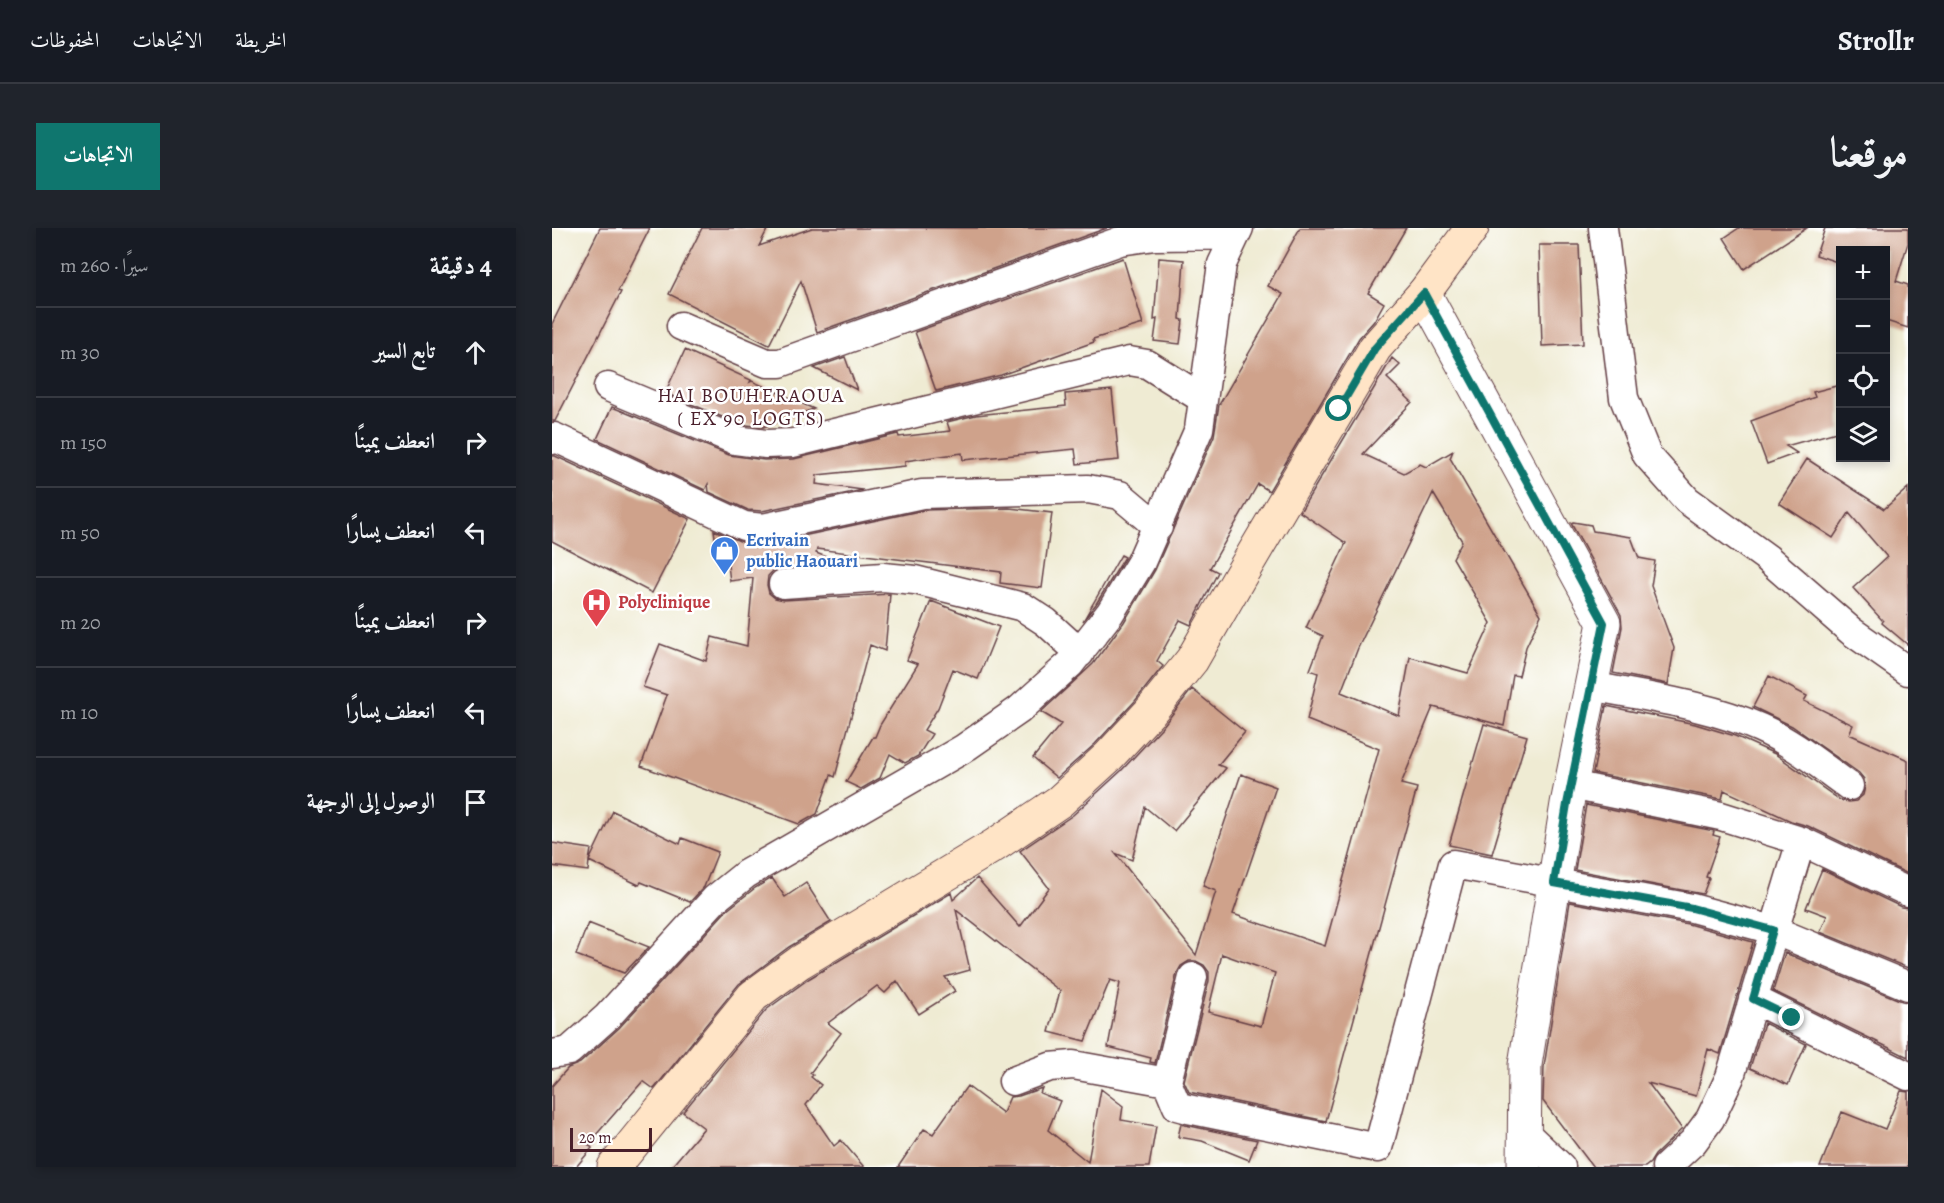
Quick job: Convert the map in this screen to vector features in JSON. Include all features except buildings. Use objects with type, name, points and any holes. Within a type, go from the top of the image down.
[{"type":"main road","points":[[614,1167],[753,996],[800,962],[995,845],[1060,801],[1108,757],[1149,713],[1192,660],[1375,348],[1424,293],[1472,228]]},
{"type":"street","points":[[1603,228],[1624,399],[1647,455],[1687,500],[1767,558],[1851,631],[1908,671]]},
{"type":"street","points":[[552,1054],[569,1051],[607,1017],[715,899],[746,873],[963,749],[1018,710],[1080,653],[1110,613],[1141,562],[1199,429],[1222,264],[1237,232],[1155,236],[1120,241],[780,363],[767,363],[681,326]]},
{"type":"street","points":[[1424,293],[1604,623],[1571,784],[1525,1065],[1524,1167]]},
{"type":"street","points":[[608,387],[735,440],[766,444],[794,443],[1129,362],[1147,364],[1203,399]]},
{"type":"street","points":[[552,440],[554,437],[744,526],[763,528],[922,494],[1088,489],[1120,495],[1158,527]]},
{"type":"street","points":[[783,584],[883,577],[915,580],[1023,607],[1046,622],[1080,653]]},
{"type":"street","points":[[1591,686],[1737,718],[1762,728],[1849,786]]},
{"type":"street","points":[[1571,784],[1721,816],[1801,842],[1908,892]]},
{"type":"street","points":[[1666,1167],[1693,1142],[1710,1119],[1730,1077],[1801,842]]},
{"type":"street","points":[[1193,977],[1167,1082],[1177,1106],[1378,1148],[1452,864],[1692,908],[1773,930],[1908,987]]},
{"type":"street","points":[[1753,999],[1908,1076]]},
{"type":"street","points":[[1013,1081],[1050,1067],[1073,1065],[1167,1082]]},
{"type":"street","points":[[1525,1133],[1561,1167]]},
{"type":"place","name":"Ecrivain public Haouari","points":[[725,576]]},
{"type":"place","name":"Polyclinique","points":[[597,628]]},
{"type":"district","name":"HAI BOUHERAOUA ( EX 90 LOGTS)","points":[[751,406]]},
{"type":"route","points":[[1339,409],[1375,348],[1424,293],[1604,623],[1567,804],[1554,883],[1692,908],[1773,930],[1753,999],[1792,1018]]}]
